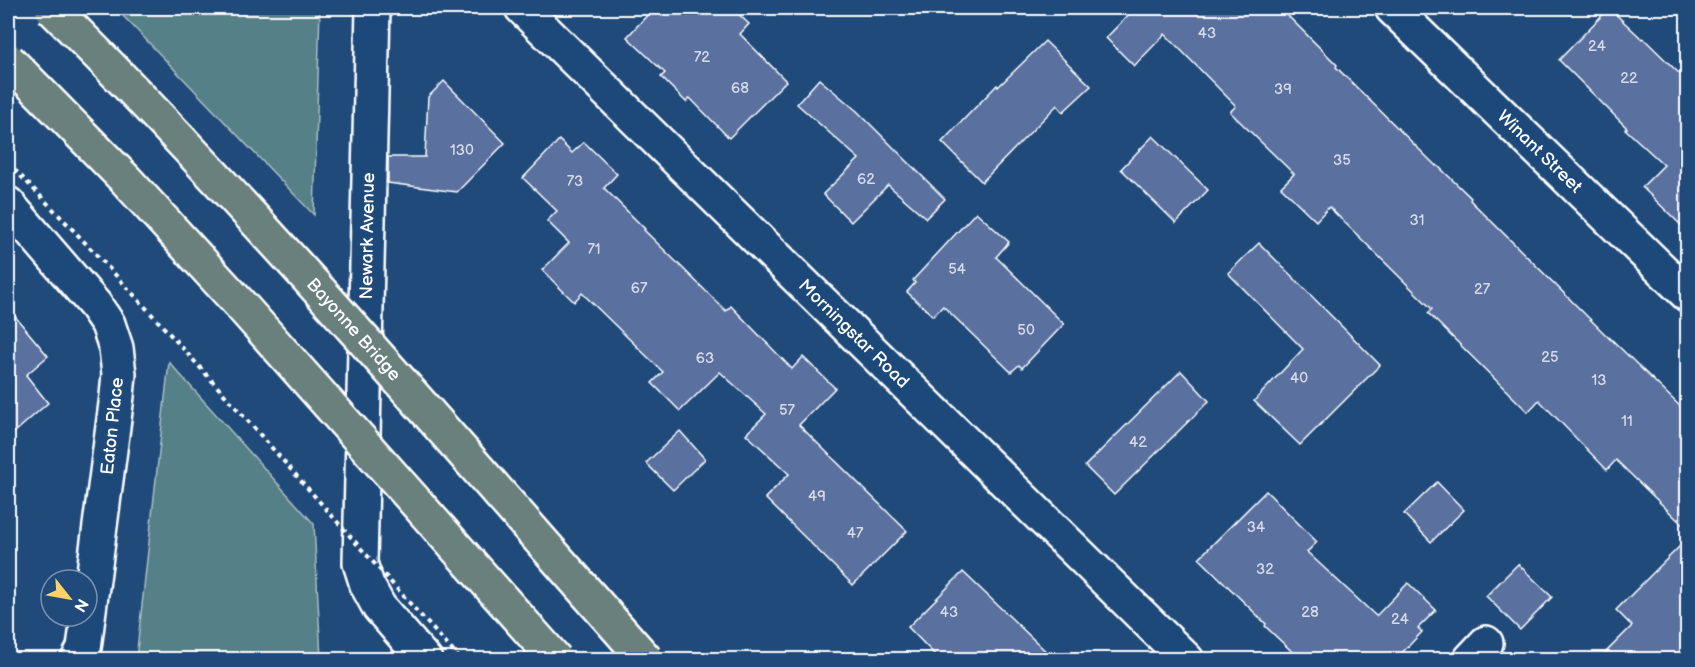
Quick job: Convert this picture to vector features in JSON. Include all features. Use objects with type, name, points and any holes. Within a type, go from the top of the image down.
[{"type":"highway","name":"Bayonne Bridge","points":[[52,8],[204,165],[301,270],[646,660]]},
{"type":"highway","points":[[8,60],[126,180],[556,660]]},
{"type":"street","name":"Newark Avenue","points":[[373,8],[360,563],[367,585],[379,607],[425,660]]},
{"type":"street","name":"Morningstar Road","points":[[522,8],[1187,660]]},
{"type":"street","name":"Winant Street","points":[[1392,8],[1688,295]]},
{"type":"street","name":"Eaton Place","points":[[8,204],[95,305],[108,324],[116,348],[117,396],[81,654]]},
{"type":"path","points":[[8,163],[176,340],[461,660]]},
{"type":"green space","points":[[115,8],[320,8],[314,215],[129,22]]},
{"type":"green space","points":[[169,362],[314,524],[321,659],[136,659]]},
{"type":"building","points":[[654,8],[732,8],[749,24],[740,34],[786,81],[729,138],[690,98],[686,102],[661,77],[665,73],[627,37]]},
{"type":"building","points":[[1135,8],[1280,8],[1337,65],[1336,67],[1688,414],[1688,530],[1616,460],[1607,470],[1539,400],[1528,412],[1428,313],[1432,309],[1329,207],[1316,221],[1281,187],[1294,174],[1230,112],[1236,106],[1165,34],[1134,66],[1106,38]]},
{"type":"building","points":[[1609,8],[1688,82],[1688,232],[1642,187],[1664,165],[1625,129],[1627,128],[1559,60]]},
{"type":"building","points":[[1045,41],[1091,86],[1063,112],[1057,105],[982,182],[942,142],[997,85],[998,87]]},
{"type":"building","points":[[819,79],[857,111],[945,199],[926,218],[888,185],[851,222],[823,194],[859,159],[797,104]]},
{"type":"building","points":[[444,81],[505,143],[457,192],[388,183],[388,157],[425,157],[428,97]]},
{"type":"building","points":[[1153,136],[1208,190],[1176,223],[1121,169]]},
{"type":"building","points":[[559,140],[572,153],[584,142],[617,174],[604,188],[726,311],[731,306],[792,369],[803,357],[835,388],[799,425],[907,531],[853,585],[765,498],[789,474],[746,434],[766,414],[720,372],[680,411],[652,383],[663,372],[582,293],[574,302],[542,270],[569,243],[547,221],[557,211],[523,178]]},
{"type":"building","points":[[976,212],[1009,242],[996,257],[1064,324],[1022,368],[1019,365],[1011,372],[943,306],[933,316],[907,292],[915,283],[913,280]]},
{"type":"building","points":[[1259,243],[1380,365],[1300,445],[1254,401],[1303,349],[1228,273]]},
{"type":"building","points":[[8,308],[48,356],[26,375],[48,403],[8,438]]},
{"type":"building","points":[[1181,371],[1209,401],[1114,495],[1085,466]]},
{"type":"building","points":[[680,431],[705,459],[673,490],[646,463]]},
{"type":"building","points":[[1437,482],[1464,510],[1431,542],[1404,514]]},
{"type":"building","points":[[1266,491],[1317,542],[1307,552],[1376,616],[1408,583],[1436,610],[1418,628],[1422,632],[1395,660],[1301,660],[1199,558]]},
{"type":"building","points":[[1688,538],[1688,660],[1598,660],[1632,626],[1616,610]]},
{"type":"building","points":[[1518,564],[1552,597],[1520,630],[1486,596]]},
{"type":"building","points":[[963,572],[1055,660],[940,660],[908,627]]}]
